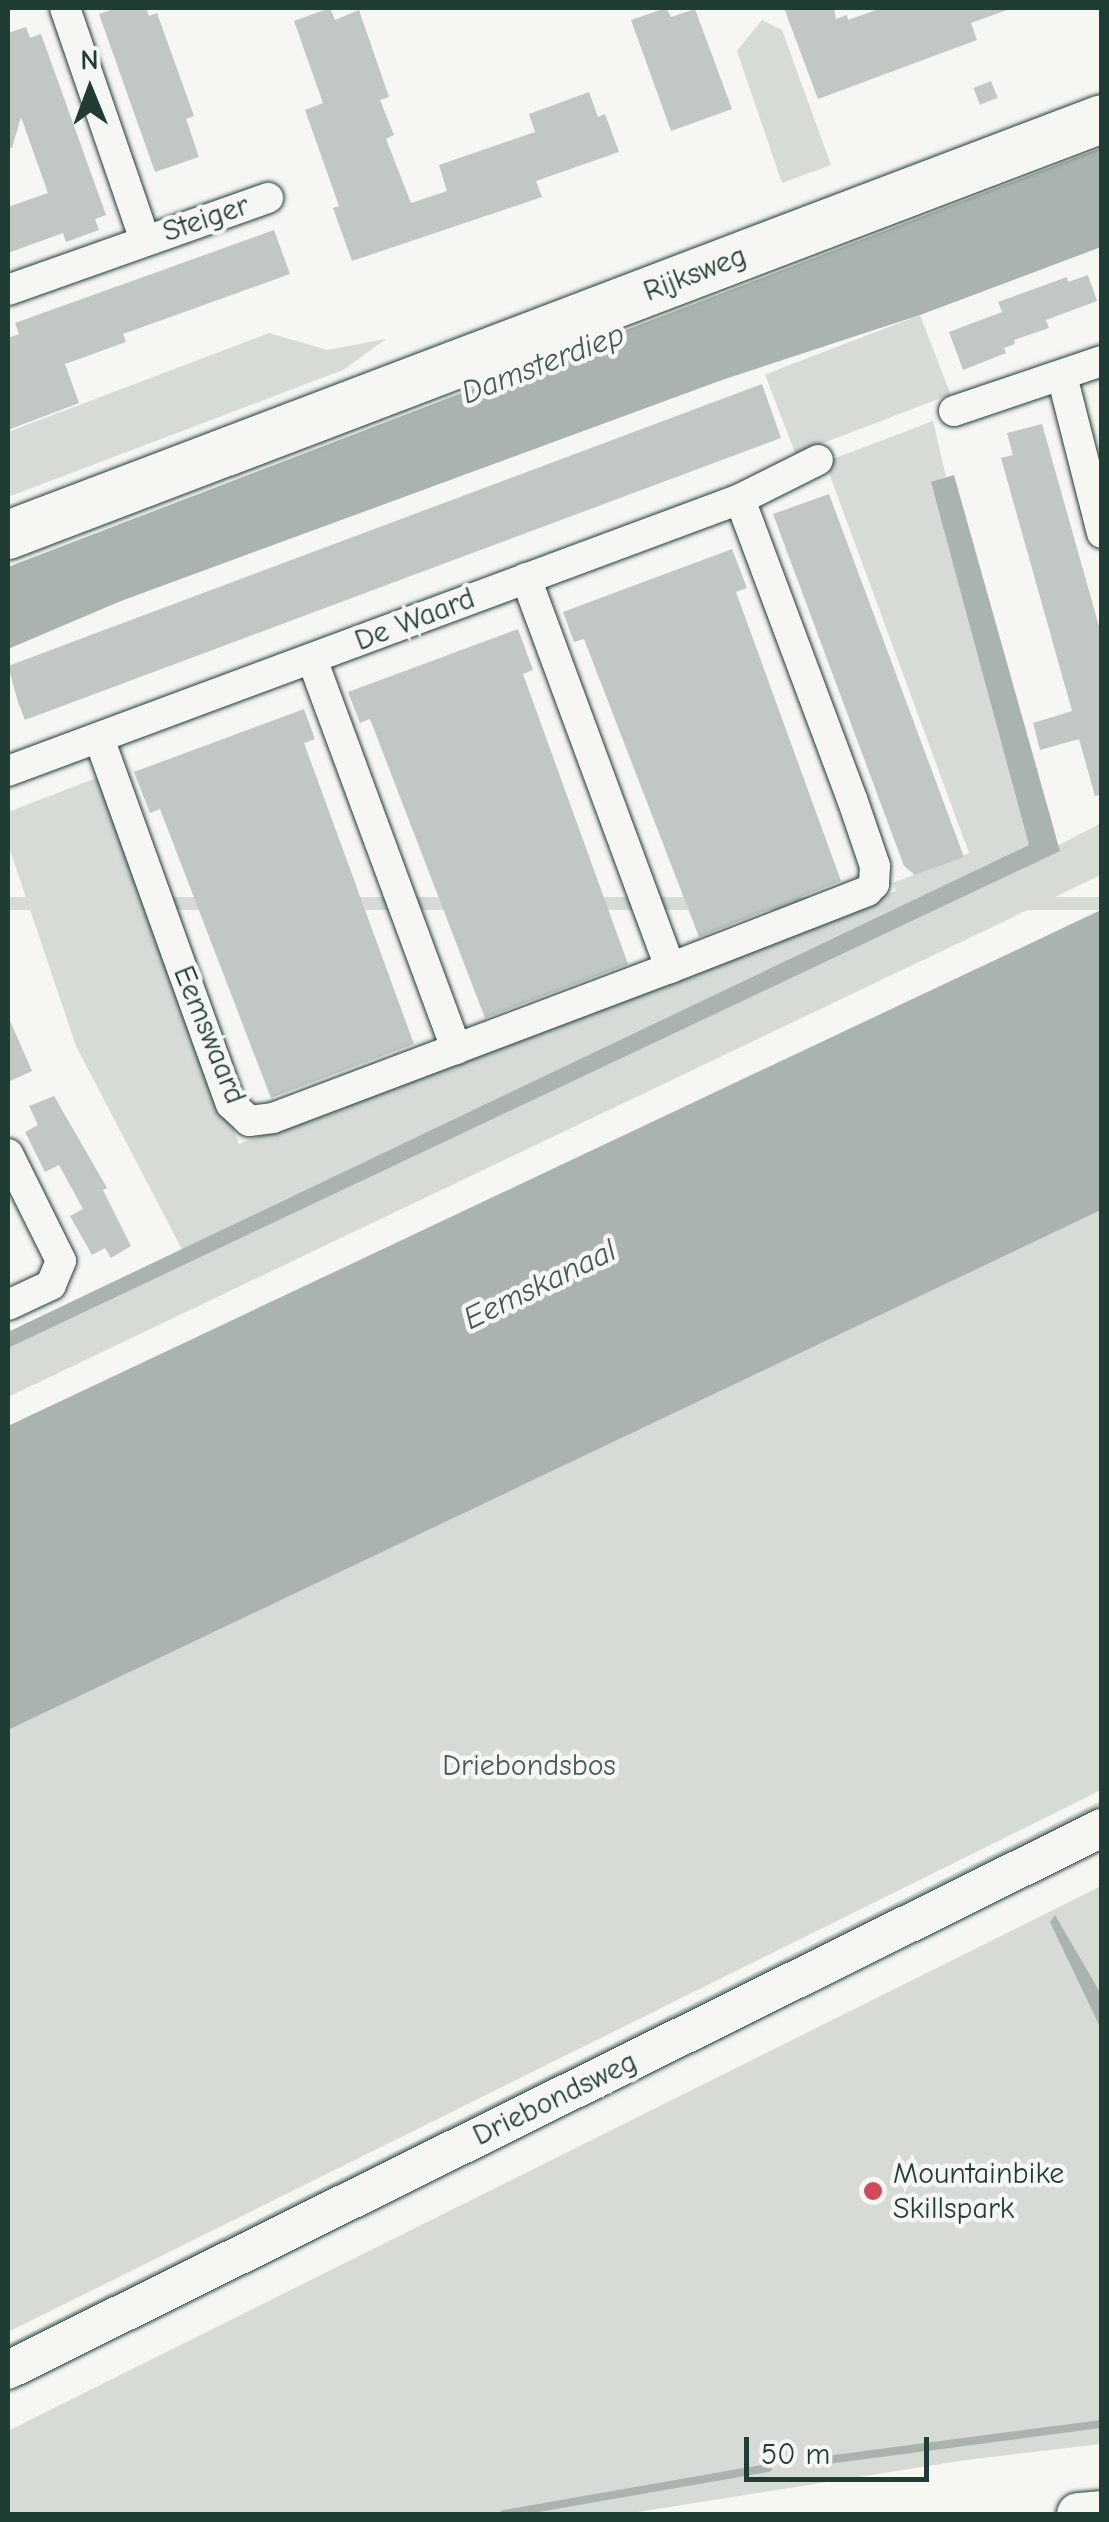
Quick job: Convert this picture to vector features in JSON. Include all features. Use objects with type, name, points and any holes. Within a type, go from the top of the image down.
[{"type":"main road","name":"Rijksweg","points":[[8,535],[1102,119]]},
{"type":"main road","points":[[1078,2514],[1102,2512]]},
{"type":"street","name":"Steiger","points":[[65,8],[144,240]]},
{"type":"street","name":"Steiger","points":[[8,290],[268,198]]},
{"type":"street","points":[[954,411],[1102,361]]},
{"type":"street","points":[[1062,376],[1102,534]]},
{"type":"street","name":"De Waard","points":[[8,772],[740,499],[818,460]]},
{"type":"street","name":"Eemswaard","points":[[99,738],[231,1104],[248,1121],[273,1118],[867,891],[876,875],[852,798],[740,499]]},
{"type":"street","points":[[526,578],[670,968]]},
{"type":"street","points":[[312,658],[456,1049]]},
{"type":"street","points":[[8,1154],[61,1260],[51,1286],[8,1306]]},
{"type":"street","name":"Driebondsweg","points":[[8,2370],[1102,1828]]},
{"type":"green space","points":[[762,20],[782,30],[831,165],[782,183],[737,51]]},
{"type":"green space","points":[[920,315],[950,394],[795,454],[765,374]]},
{"type":"green space","points":[[269,333],[327,350],[386,339],[343,370],[8,497],[8,432]]},
{"type":"green space","points":[[933,421],[946,477],[932,483],[1048,851],[1101,823],[1101,875],[8,1397],[8,1345],[188,1261],[76,1046],[8,844],[8,812],[99,777],[239,1144],[896,891],[893,883],[969,853],[825,462]]},
{"type":"green space","points":[[8,897],[1101,897],[1101,910],[8,910]]},
{"type":"green space","name":"Driebondsbos","points":[[1101,1210],[1101,1790],[8,2332],[8,1730]]},
{"type":"green space","points":[[1101,1801],[1101,1812],[8,2358],[8,2344]]},
{"type":"green space","name":"Mountainbike Skillspark","points":[[1101,1886],[1101,2444],[966,2460],[625,2514],[8,2514],[8,2431]]},
{"type":"water","name":"Damsterdiep","points":[[1101,148],[1101,247],[920,315],[722,380],[121,601],[8,649],[8,567]]},
{"type":"water","points":[[954,475],[1060,851],[8,1348],[8,1332],[1029,845],[931,482]]},
{"type":"water","name":"Eemskanaal","points":[[1101,910],[1101,1210],[8,1730],[8,1426]]},
{"type":"water","points":[[1055,1915],[1101,1994],[1101,2029],[1050,1922]]},
{"type":"building","points":[[117,8],[146,8],[149,16],[157,13],[194,116],[186,119],[199,157],[155,172],[99,14]]},
{"type":"building","points":[[330,8],[335,20],[359,10],[389,97],[380,100],[394,135],[386,139],[411,203],[447,191],[439,165],[535,132],[529,114],[589,92],[598,117],[605,114],[619,152],[536,181],[542,197],[352,261],[333,208],[339,206],[305,110],[323,103],[294,21]]},
{"type":"building","points":[[666,8],[671,17],[695,9],[732,109],[671,131],[631,20]]},
{"type":"building","points":[[784,8],[834,8],[836,19],[847,15],[848,20],[882,8],[1007,10],[971,23],[977,40],[818,99]]},
{"type":"building","points":[[26,27],[30,38],[41,34],[106,215],[95,219],[99,230],[66,242],[63,233],[8,253],[8,207],[48,193],[21,117],[12,148],[8,147],[8,33]]},
{"type":"building","points":[[991,81],[998,98],[980,105],[973,88]]},
{"type":"building","points":[[274,230],[290,274],[123,334],[126,342],[65,364],[79,403],[8,430],[8,338],[19,334],[15,323]]},
{"type":"building","points":[[1088,275],[1097,301],[1046,320],[1049,328],[1014,340],[1015,344],[1004,348],[1006,353],[963,370],[949,332],[1002,312],[998,302],[1067,277],[1068,282]]},
{"type":"building","points":[[762,384],[781,438],[25,720],[8,666]]},
{"type":"building","points":[[1042,424],[1102,637],[1102,795],[1095,796],[1079,739],[1040,750],[1033,723],[1072,711],[1001,458],[1013,455],[1007,433]]},
{"type":"building","points":[[829,494],[964,857],[915,875],[904,866],[773,514]]},
{"type":"building","points":[[732,549],[747,588],[736,592],[841,881],[699,937],[584,639],[574,642],[563,612]]},
{"type":"building","points":[[518,629],[533,670],[523,674],[628,964],[485,1018],[370,719],[360,723],[348,692]]},
{"type":"building","points":[[304,709],[315,739],[304,743],[414,1044],[271,1098],[160,809],[150,813],[134,772]]},
{"type":"building","points":[[8,1016],[32,1071],[8,1082]]},
{"type":"building","points":[[54,1096],[107,1188],[103,1190],[131,1246],[111,1258],[105,1248],[92,1255],[70,1216],[83,1209],[59,1165],[45,1172],[25,1132],[38,1125],[29,1106]]},
{"type":"waterway","points":[[812,2462],[1102,2424]]},
{"type":"waterway","points":[[504,2514],[768,2468]]},
{"type":"place","name":"Mountainbike Skillspark","points":[[873,2191]]}]
